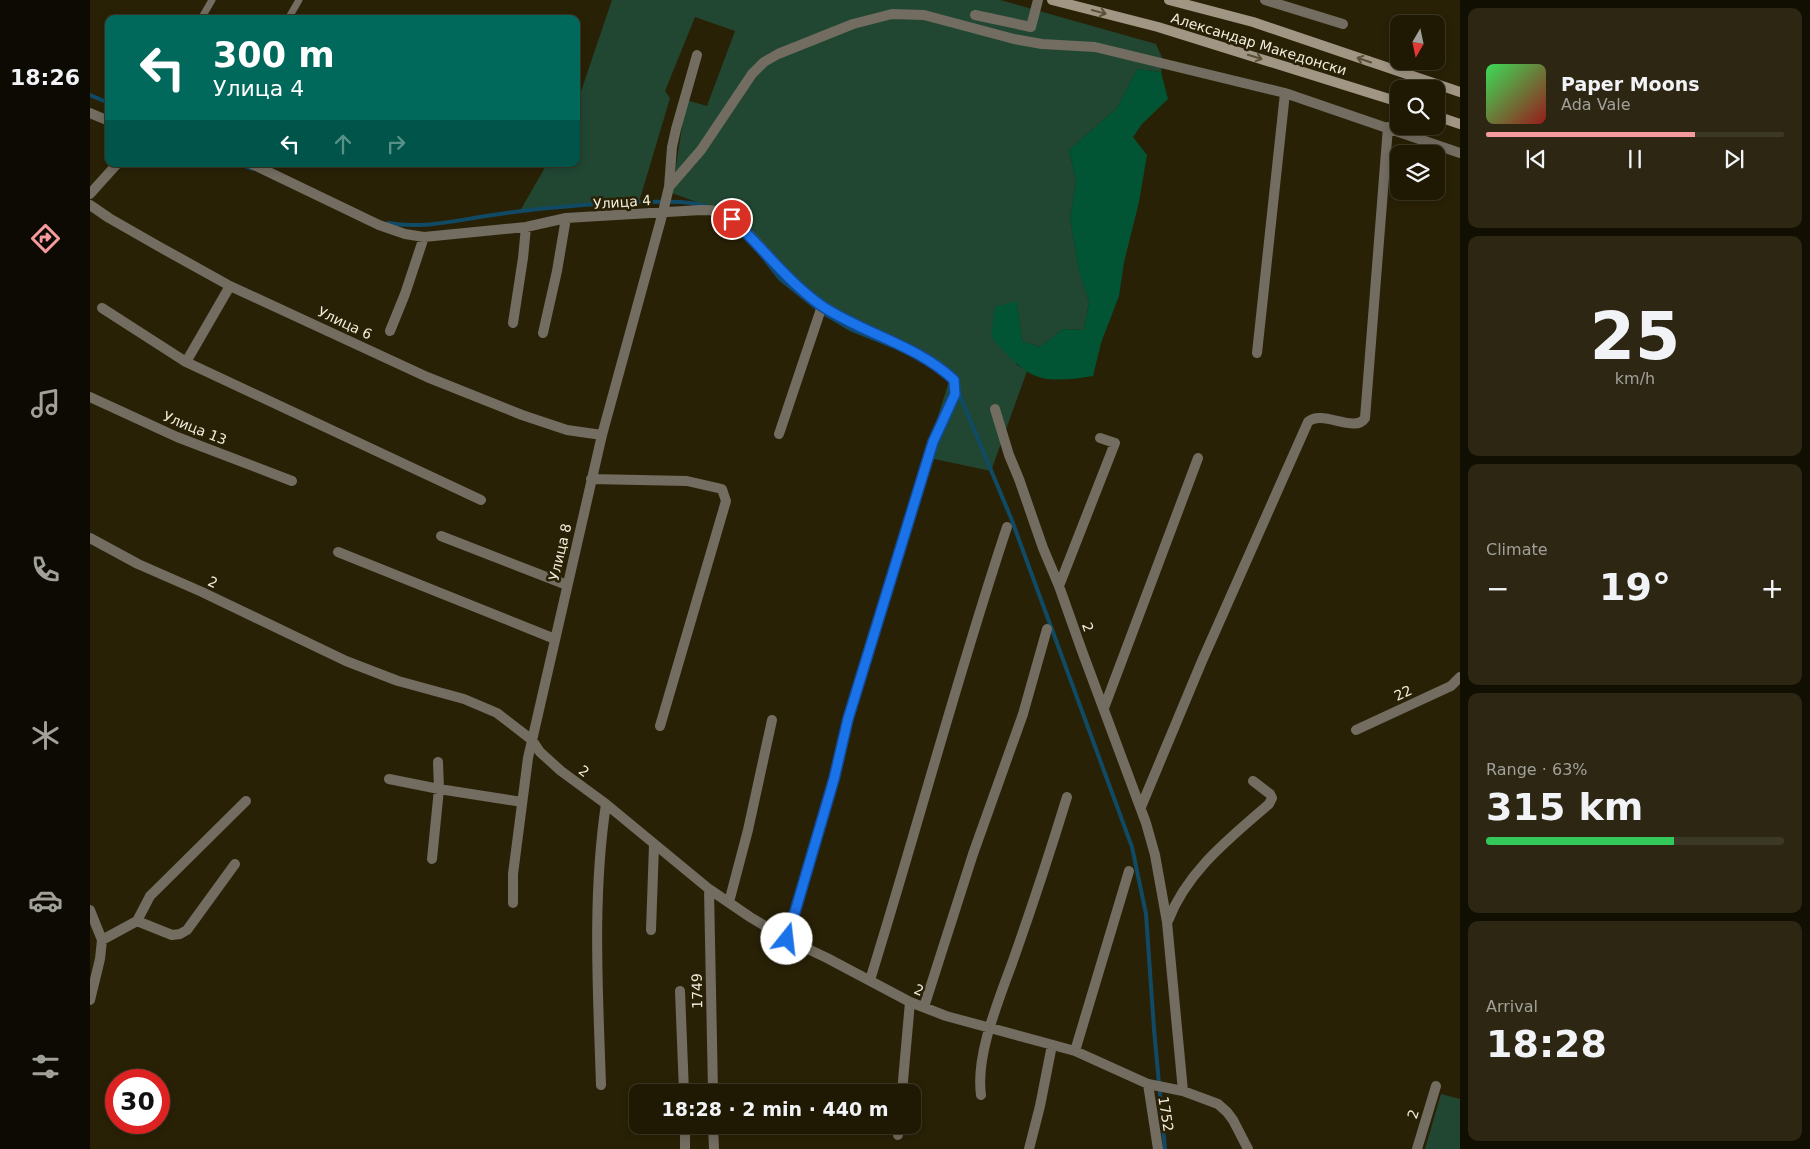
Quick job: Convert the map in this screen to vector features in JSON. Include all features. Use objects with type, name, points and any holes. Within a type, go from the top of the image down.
[{"type":"street","points":[[975,14],[1031,27],[1038,0]]},
{"type":"street","name":"Александар Македонски","points":[[1052,0],[1158,28],[1390,99]]},
{"type":"street","name":"Александар Македонски","points":[[1169,0],[1253,22],[1460,92]]},
{"type":"street","points":[[1264,0],[1343,24]]},
{"type":"street","points":[[669,187],[700,150],[752,74],[764,62],[778,54],[853,24],[892,14],[924,15],[1014,39],[1042,44],[1094,47],[1285,93],[1460,153]]},
{"type":"street","name":"Улица 8","points":[[513,904],[513,874],[528,758],[591,479],[663,212],[669,187],[674,138],[697,55]]},
{"type":"street","points":[[1257,353],[1285,93]]},
{"type":"street","points":[[90,113],[105,119]]},
{"type":"street","points":[[1445,119],[1460,124]]},
{"type":"street","points":[[1141,807],[1202,661],[1308,422],[1313,418],[1357,424],[1365,418],[1388,127]]},
{"type":"street","points":[[90,194],[114,167]]},
{"type":"street","name":"Улица 4","points":[[258,167],[379,225],[405,234],[424,237],[526,226],[566,218],[701,210],[716,211],[732,219],[792,281],[822,306],[941,367],[954,380],[955,394],[930,451],[868,660],[848,719],[834,779],[787,939]]},
{"type":"street","name":"Улица 6","points":[[90,205],[109,218],[230,286],[427,377],[522,415],[567,430],[602,436]]},
{"type":"street","points":[[543,333],[557,271],[566,218]]},
{"type":"street","points":[[513,323],[524,258],[526,226]]},
{"type":"street","points":[[390,331],[406,294],[424,237]]},
{"type":"street","points":[[186,362],[230,286]]},
{"type":"street","points":[[779,434],[822,306]]},
{"type":"street","points":[[102,308],[186,362],[481,500]]},
{"type":"street","name":"Улица 13","points":[[90,397],[177,437],[292,481]]},
{"type":"street","name":"2","points":[[995,409],[1008,455],[1019,479],[1043,548],[1059,586],[1141,807],[1155,855],[1167,922],[1182,1091]]},
{"type":"street","points":[[1059,586],[1115,444],[1100,438]]},
{"type":"street","points":[[1104,708],[1198,458]]},
{"type":"street","points":[[591,479],[687,481],[722,489],[726,501],[660,726]]},
{"type":"street","points":[[870,980],[982,603],[1007,527]]},
{"type":"street","points":[[442,536],[567,585]]},
{"type":"street","name":"2","points":[[90,538],[138,564],[202,592],[346,661],[398,681],[464,699],[497,713],[532,740],[540,752],[561,771],[606,804],[709,889],[787,939],[910,1002],[946,1016],[1075,1051],[1148,1084],[1182,1091],[1218,1104],[1227,1112],[1248,1149]]},
{"type":"street","points":[[338,552],[555,639]]},
{"type":"street","points":[[924,1007],[973,854],[1023,714],[1047,629]]},
{"type":"street","name":"22","points":[[1356,730],[1451,686],[1460,678]]},
{"type":"street","points":[[729,902],[748,830],[772,720]]},
{"type":"street","points":[[432,858],[439,789],[438,762]]},
{"type":"street","points":[[389,779],[522,802]]},
{"type":"street","points":[[1167,922],[1174,903],[1184,887],[1211,856],[1269,804],[1272,798],[1270,794],[1253,781]]},
{"type":"street","points":[[981,1095],[979,1083],[980,1070],[990,1028],[1067,797]]},
{"type":"street","points":[[102,940],[137,920],[150,896],[246,801]]},
{"type":"street","points":[[600,1085],[597,894],[600,841],[606,804]]},
{"type":"street","points":[[651,930],[654,845]]},
{"type":"street","points":[[137,920],[172,935],[180,934],[187,930],[234,864]]},
{"type":"street","points":[[1075,1051],[1129,870]]},
{"type":"street","name":"1749","points":[[709,889],[713,1084]]},
{"type":"street","points":[[90,910],[102,940],[100,959],[90,1000]]},
{"type":"street","points":[[680,991],[684,1084]]},
{"type":"street","points":[[903,1084],[910,1002]]},
{"type":"street","points":[[1029,1149],[1052,1045]]},
{"type":"street","name":"1752","points":[[1148,1084],[1158,1149]]},
{"type":"street","name":"2","points":[[1417,1149],[1436,1086]]},
{"type":"street","points":[[685,1134],[685,1149]]},
{"type":"street","points":[[713,1134],[714,1149]]},
{"type":"lane","points":[[203,15],[212,0]]},
{"type":"lane","points":[[290,15],[299,0]]},
{"type":"green space","points":[[612,0],[1000,0],[1156,44],[1164,62],[1161,72],[1137,69],[1117,108],[1069,150],[1076,182],[1070,218],[1079,270],[1089,302],[1084,330],[1063,329],[1040,347],[1022,341],[1017,302],[1016,364],[1027,371],[991,471],[925,457],[950,378],[923,360],[852,330],[820,311],[780,279],[753,245],[721,211],[672,193],[686,100],[707,106],[735,31],[695,17],[665,91],[670,98],[639,202],[605,203],[520,211],[545,167],[580,167],[580,94]]},
{"type":"green space","points":[[1137,69],[1161,72],[1168,99],[1142,124],[1133,137],[1147,155],[1139,202],[1124,262],[1119,296],[1101,343],[1093,376],[1058,380],[1035,376],[1015,362],[991,337],[995,307],[1017,301],[1022,341],[1040,347],[1063,329],[1084,330],[1089,302],[1079,271],[1070,218],[1076,182],[1069,150],[1117,108]]},
{"type":"green space","points":[[1441,1094],[1460,1099],[1460,1149],[1425,1149]]},
{"type":"waterway","points":[[90,95],[105,101]]},
{"type":"waterway","points":[[247,167],[252,169]]},
{"type":"waterway","points":[[388,223],[425,225],[565,206],[605,203],[677,202],[709,207]]},
{"type":"waterway","points":[[756,248],[780,279],[820,311],[852,330],[892,346]]},
{"type":"waterway","points":[[958,391],[1011,518],[1132,847],[1146,914],[1165,1149]]},
{"type":"route","points":[[732,219],[792,281],[822,306],[941,367],[954,380],[955,394],[933,442],[868,660],[848,719],[834,779],[787,939]]}]
